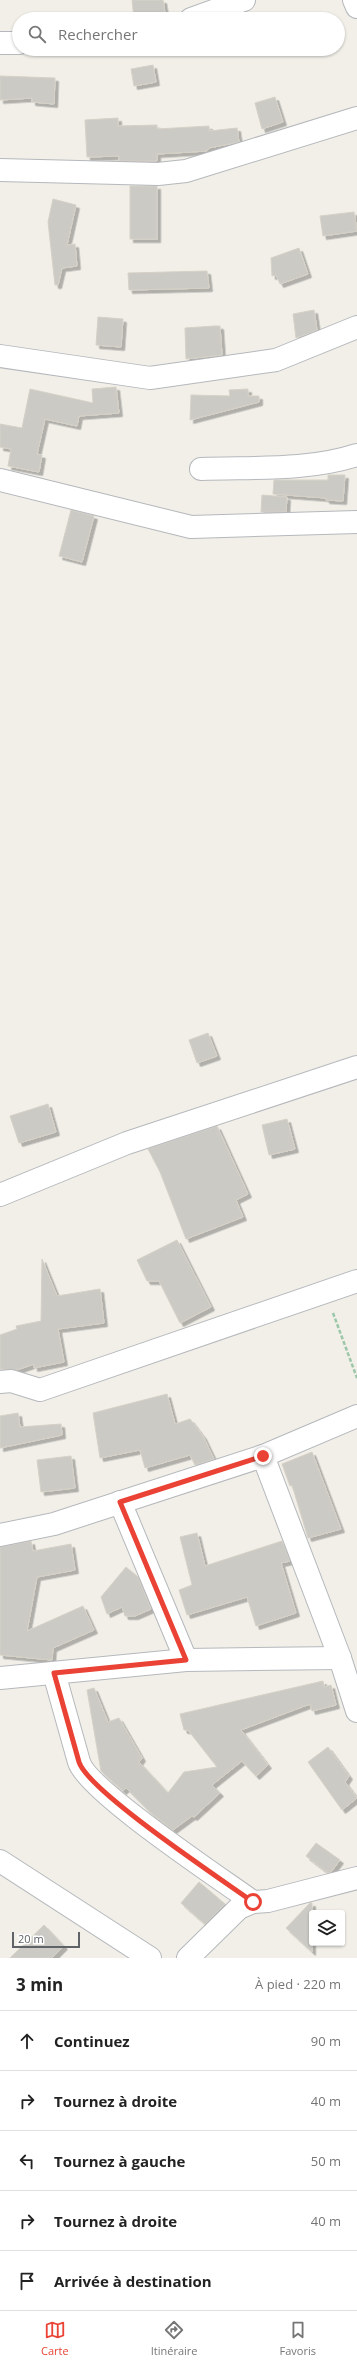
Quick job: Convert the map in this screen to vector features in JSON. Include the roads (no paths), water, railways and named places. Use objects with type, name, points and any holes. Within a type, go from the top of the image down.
[{"type":"street","points":[[211,12],[244,0]]},
{"type":"street","points":[[354,0],[357,7]]},
{"type":"street","points":[[0,43],[12,43]]},
{"type":"street","points":[[0,170],[158,174],[186,171],[357,118]]},
{"type":"street","points":[[0,356],[150,378],[276,360],[357,327]]},
{"type":"street","points":[[201,469],[315,465],[334,463],[357,455]]},
{"type":"street","points":[[0,480],[191,527],[357,522]]},
{"type":"street","points":[[0,1195],[127,1143],[357,1067]]},
{"type":"street","points":[[0,1382],[11,1381],[40,1390],[357,1281]]},
{"type":"street","points":[[0,1536],[54,1524],[263,1456],[357,1416]]},
{"type":"street","points":[[263,1456],[340,1658],[357,1711]]},
{"type":"street","points":[[120,1502],[186,1660]]},
{"type":"street","points":[[0,1678],[186,1660],[340,1658]]},
{"type":"street","points":[[54,1673],[79,1762],[85,1775],[142,1823],[253,1902]]},
{"type":"street","points":[[0,1861],[150,1958]]},
{"type":"street","points":[[188,1958],[239,1908],[253,1902],[268,1901],[357,1878]]}]
